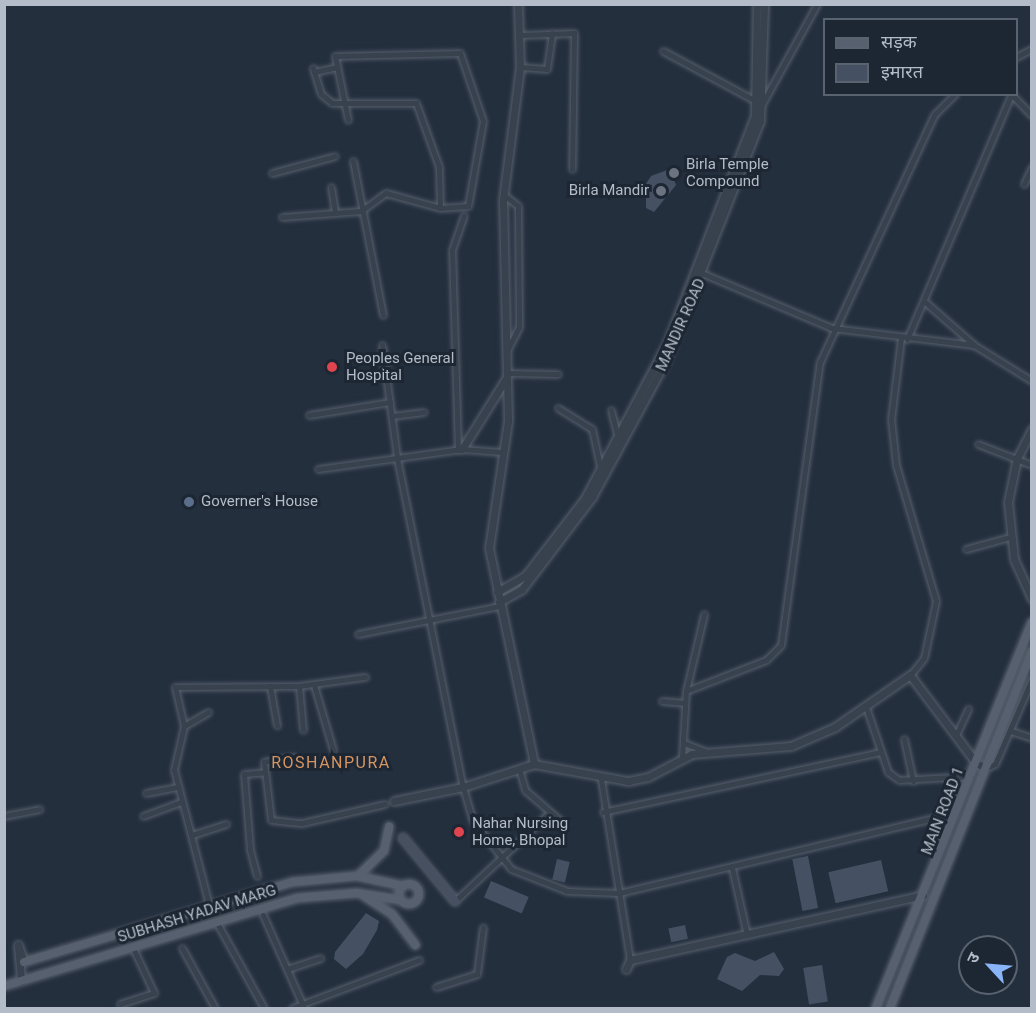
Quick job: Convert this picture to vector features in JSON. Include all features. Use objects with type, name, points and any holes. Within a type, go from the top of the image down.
[{"type":"main road","name":"MAIN ROAD 1","points":[[876,1008],[926,895],[955,813],[1032,622]]},
{"type":"main road","name":"MAIN ROAD 1","points":[[890,1008],[1032,651]]},
{"type":"main road","points":[[357,876],[384,851],[389,827]]},
{"type":"main road","points":[[403,838],[455,901]]},
{"type":"main road","name":"SUBHASH YADAV MARG","points":[[24,962],[293,882],[357,876],[403,886]]},
{"type":"main road","points":[[414,885],[418,896],[411,904],[400,900],[403,886],[414,885]]},
{"type":"main road","points":[[357,893],[392,914],[415,945]]},
{"type":"main road","name":"SUBHASH YADAV MARG","points":[[4,986],[297,898],[357,893],[400,900]]},
{"type":"street","points":[[518,4],[521,35],[520,67],[504,195],[507,375],[502,452],[489,548],[534,764]]},
{"type":"street","name":"MANDIR ROAD","points":[[497,592],[526,575],[601,471],[619,441],[668,341],[759,103],[757,4]]},
{"type":"street","name":"MANDIR ROAD","points":[[500,604],[522,589],[592,497],[641,410],[704,274],[752,149],[759,103],[764,4]]},
{"type":"street","points":[[663,51],[759,103],[817,4]]},
{"type":"street","points":[[520,67],[547,69],[552,33]]},
{"type":"street","points":[[521,35],[574,33],[572,170]]},
{"type":"street","points":[[1018,56],[1032,49]]},
{"type":"street","points":[[282,217],[335,211],[361,211],[386,193],[440,208],[468,206],[483,121],[460,53],[420,58],[358,53],[335,56],[348,120]]},
{"type":"street","points":[[337,67],[314,70],[321,94],[345,106],[416,103],[439,167],[440,208]]},
{"type":"street","points":[[686,691],[766,660],[781,645],[812,393],[832,328],[934,115],[953,96]]},
{"type":"street","points":[[394,801],[463,787],[520,772],[534,764],[601,778],[648,777],[682,758],[707,752],[791,746],[866,707],[910,675],[924,658],[936,601],[896,465],[891,419],[904,338],[924,301],[1011,96]]},
{"type":"street","points":[[1012,96],[1032,116]]},
{"type":"street","points":[[272,173],[335,156]]},
{"type":"street","points":[[352,161],[383,315]]},
{"type":"street","points":[[1024,184],[1032,167]]},
{"type":"street","points":[[331,187],[335,211]]},
{"type":"street","points":[[504,195],[518,206],[519,327],[507,351]]},
{"type":"street","points":[[460,449],[452,250],[464,216]]},
{"type":"street","points":[[704,274],[832,328],[974,345]]},
{"type":"street","points":[[924,301],[974,345],[1032,381]]},
{"type":"street","points":[[382,345],[398,458],[463,787],[473,821],[500,860],[553,888],[619,893],[732,868],[955,813]]},
{"type":"street","points":[[507,375],[558,374]]},
{"type":"street","points":[[460,449],[507,375]]},
{"type":"street","points":[[309,415],[390,402]]},
{"type":"street","points":[[558,408],[592,429],[601,471]]},
{"type":"street","points":[[611,410],[619,441]]},
{"type":"street","points":[[392,416],[424,412]]},
{"type":"street","points":[[1032,429],[1017,458],[1008,502],[1010,537],[1032,599]]},
{"type":"street","points":[[978,444],[1032,465]]},
{"type":"street","points":[[318,469],[460,449],[502,452]]},
{"type":"street","points":[[966,549],[1010,537]]},
{"type":"street","points":[[358,634],[500,604]]},
{"type":"street","points":[[682,758],[683,703],[704,614]]},
{"type":"street","points":[[910,675],[976,763],[986,768],[995,764],[1032,679]]},
{"type":"street","points":[[208,901],[178,787],[174,758],[184,726],[175,687],[299,686],[365,677]]},
{"type":"street","points":[[314,685],[333,750]]},
{"type":"street","points":[[270,686],[277,725]]},
{"type":"street","points":[[299,686],[303,730]]},
{"type":"street","points":[[662,701],[683,703]]},
{"type":"street","points":[[866,707],[888,772],[914,781],[970,776]]},
{"type":"street","points":[[956,735],[968,709]]},
{"type":"street","points":[[184,726],[208,712]]},
{"type":"street","points":[[1011,730],[1032,738]]},
{"type":"street","points":[[904,739],[914,781]]},
{"type":"street","points":[[684,742],[707,752]]},
{"type":"street","points":[[603,812],[881,752]]},
{"type":"street","points":[[294,757],[264,762],[271,820],[302,823],[385,804]]},
{"type":"street","points":[[257,876],[244,774],[265,772]]},
{"type":"street","points":[[520,772],[525,790],[564,824]]},
{"type":"street","points":[[601,778],[603,812],[630,960],[626,969]]},
{"type":"street","points":[[147,793],[178,787]]},
{"type":"street","points":[[143,816],[181,802]]},
{"type":"street","points":[[4,816],[39,809]]},
{"type":"street","points":[[455,901],[549,813]]},
{"type":"street","points":[[192,835],[226,824]]},
{"type":"street","points":[[732,868],[747,935]]},
{"type":"street","points":[[630,960],[926,895]]},
{"type":"street","points":[[263,915],[303,1007]]},
{"type":"street","points":[[217,922],[264,1008]]},
{"type":"street","points":[[436,987],[477,974],[483,927]]},
{"type":"street","points":[[21,981],[18,945],[24,962]]},
{"type":"street","points":[[120,1004],[154,993],[133,948]]},
{"type":"street","points":[[182,948],[215,1008]]},
{"type":"street","points":[[286,969],[320,958]]},
{"type":"street","points":[[292,1008],[303,1007],[419,960]]},
{"type":"building","name":"Birla Mandir","points":[[670,169],[676,185],[654,212],[646,208],[646,184],[651,176]]},
{"type":"building","points":[[808,856],[818,908],[802,911],[792,859]]},
{"type":"building","points":[[557,859],[570,862],[565,882],[552,879]]},
{"type":"building","points":[[881,860],[888,891],[836,903],[828,872]]},
{"type":"building","points":[[491,881],[529,897],[522,914],[484,898]]},
{"type":"building","points":[[366,913],[379,921],[377,930],[363,954],[346,969],[334,959],[335,952]]},
{"type":"building","points":[[685,925],[688,939],[671,942],[668,929]]},
{"type":"building","points":[[774,952],[784,969],[779,976],[760,975],[742,991],[717,979],[727,957],[735,953],[755,961]]},
{"type":"building","points":[[822,965],[828,1002],[809,1005],[803,968]]},
{"type":"place","name":"Birla Temple Compound","points":[[674,173]]},
{"type":"place","name":"Birla Mandir","points":[[661,191]]},
{"type":"place","name":"Peoples General Hospital","points":[[332,367]]},
{"type":"place","name":"Governer's House","points":[[189,502]]},
{"type":"place","name":"Nahar Nursing Home, Bhopal","points":[[459,832]]},
{"type":"district","name":"ROSHANPURA","points":[[331,763]]}]
